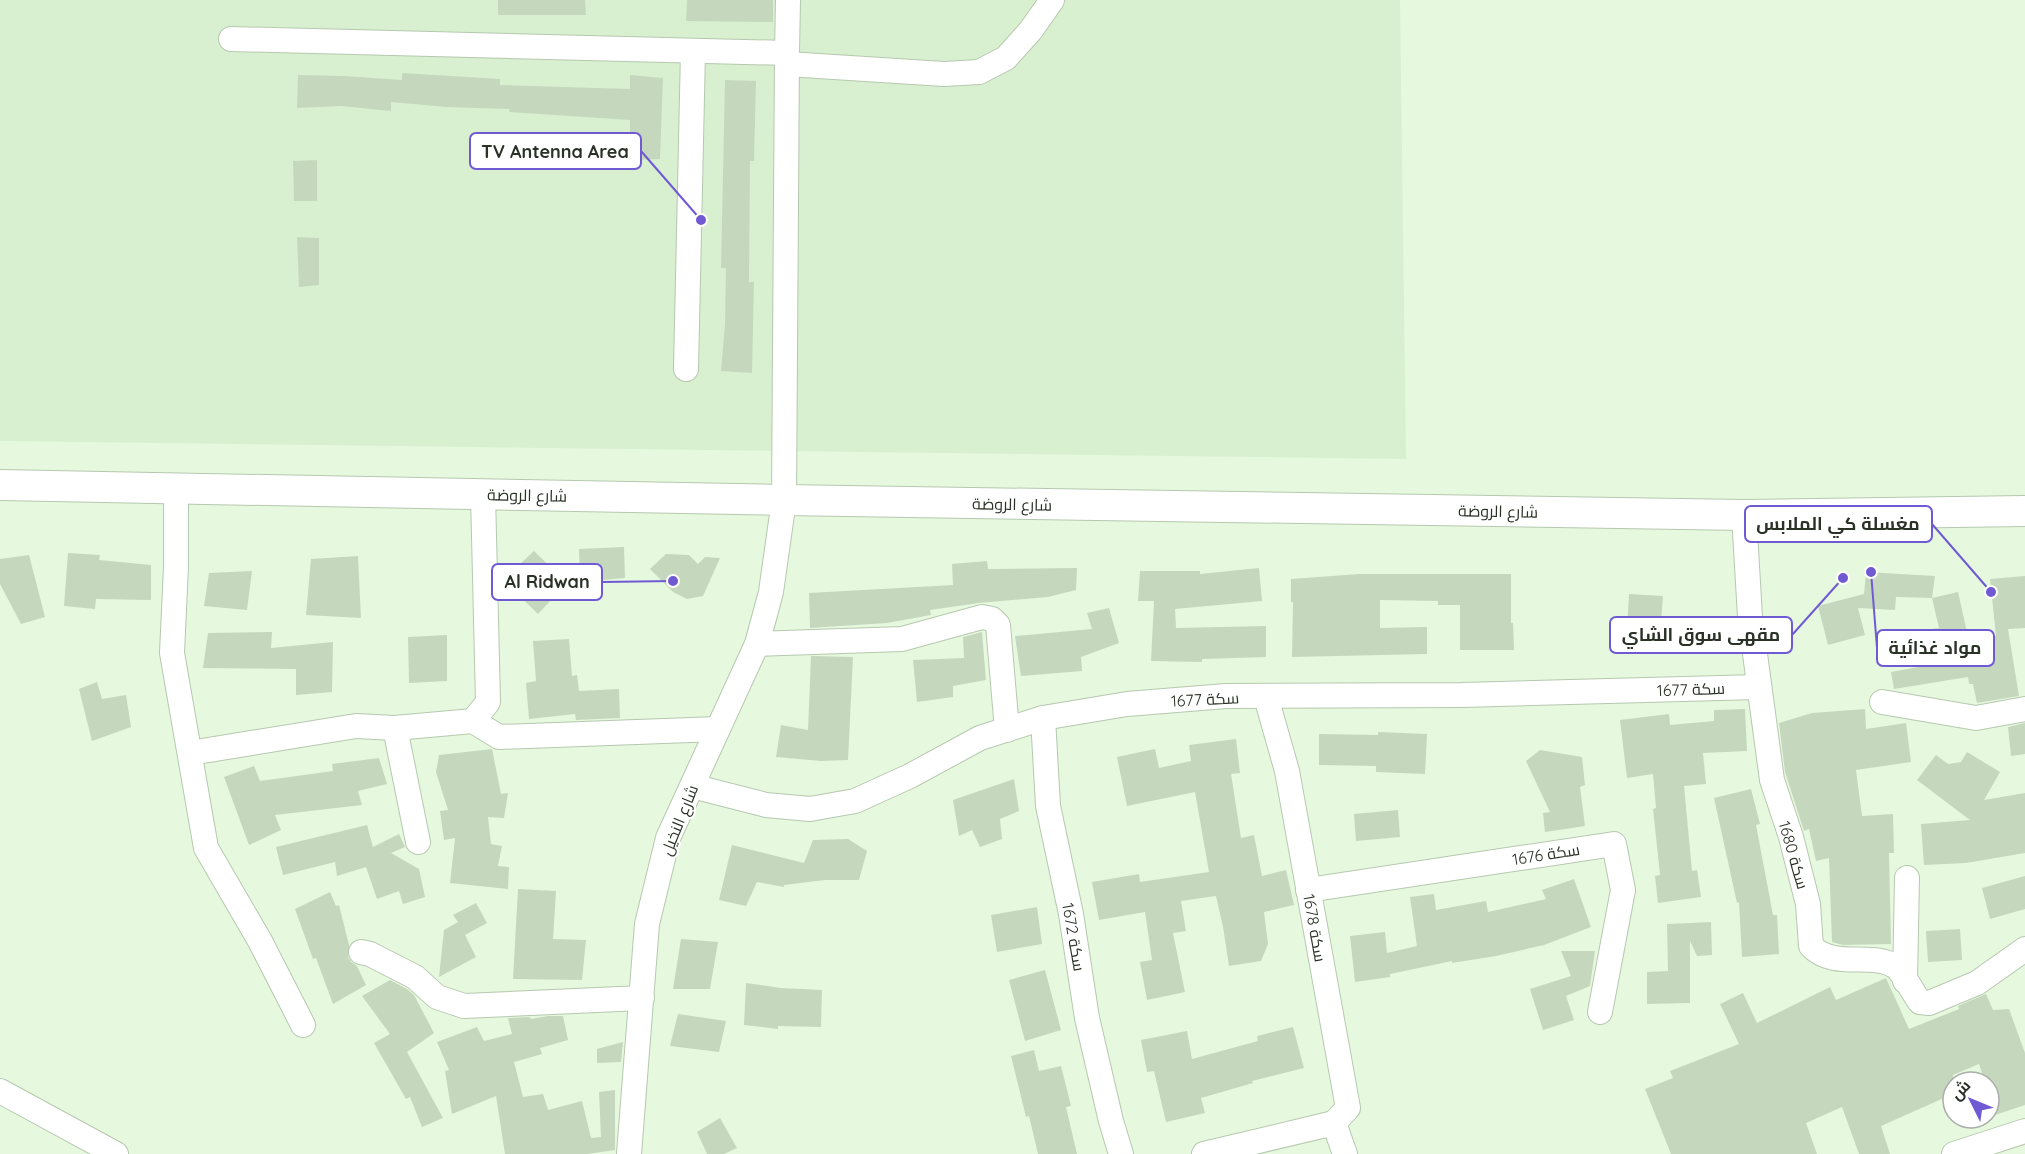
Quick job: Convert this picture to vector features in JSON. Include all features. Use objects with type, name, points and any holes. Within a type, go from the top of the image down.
[{"type":"main road","name":"شارع الروضة","points":[[0,485],[1743,515],[2025,511]]},
{"type":"street","name":"شارع النخيل","points":[[629,1154],[647,924],[668,838],[757,644],[771,592],[784,500],[788,0]]},
{"type":"street","points":[[231,39],[693,51],[944,74],[979,72],[1006,58],[1031,30],[1052,0]]},
{"type":"street","points":[[686,369],[693,51]]},
{"type":"street","points":[[176,489],[176,567],[172,653],[206,848],[260,941],[303,1025]]},
{"type":"street","points":[[473,721],[488,702],[483,494]]},
{"type":"street","name":"سكة 1680","points":[[1743,515],[1750,617],[1749,687],[1772,780],[1791,837],[1808,904],[1811,946],[1823,957],[1884,962],[1897,968],[1920,1002],[1929,1003],[1977,983],[2025,949]]},
{"type":"street","points":[[757,644],[902,639],[982,617],[992,619],[998,625],[1007,730]]},
{"type":"street","name":"سكة 1677","points":[[692,786],[766,805],[810,809],[855,801],[910,776],[980,738],[1043,718],[1127,704],[1226,696],[1462,695],[1749,687]]},
{"type":"street","name":"سكة 1678","points":[[1266,697],[1287,771],[1348,1108],[1334,1123]]},
{"type":"street","points":[[1882,702],[1976,718],[2025,709]]},
{"type":"street","name":"سكة 1672","points":[[1043,718],[1048,806],[1071,914],[1087,1018],[1121,1154]]},
{"type":"street","points":[[190,753],[356,726],[394,728],[473,721],[499,737],[718,729]]},
{"type":"street","points":[[394,728],[417,842]]},
{"type":"street","name":"سكة 1676","points":[[1308,890],[1614,844],[1623,890],[1600,1012]]},
{"type":"street","points":[[1905,981],[1906,878]]},
{"type":"street","points":[[361,952],[370,954],[405,972],[437,997],[465,1006],[642,998]]},
{"type":"street","points":[[0,1091],[116,1154]]},
{"type":"street","points":[[1204,1154],[1334,1123],[1345,1154]]},
{"type":"street","points":[[1954,1154],[2025,1131]]},
{"type":"shaded area","points":[[0,0],[1400,0],[1406,459],[0,441]]},
{"type":"building","points":[[498,0],[585,0],[586,15],[498,15]]},
{"type":"building","points":[[687,0],[773,0],[773,22],[686,21]]},
{"type":"building","points":[[402,73],[500,79],[500,85],[630,89],[630,75],[663,78],[660,159],[630,160],[630,120],[509,112],[510,109],[391,102],[391,111],[341,106],[297,108],[298,75],[402,80]]},
{"type":"building","points":[[725,80],[756,81],[754,161],[750,161],[749,282],[754,282],[752,373],[721,371],[726,268],[721,268]]},
{"type":"building","points":[[317,160],[317,201],[294,201],[293,161]]},
{"type":"building","points":[[297,237],[319,238],[319,285],[299,287]]},
{"type":"building","points":[[624,547],[625,578],[580,582],[579,549]]},
{"type":"building","points":[[534,551],[567,583],[538,614],[503,580]]},
{"type":"building","points":[[68,553],[100,555],[99,560],[151,565],[151,600],[96,599],[95,609],[64,606]]},
{"type":"building","points":[[666,554],[689,555],[698,564],[705,557],[720,558],[703,596],[687,599],[673,592],[650,569]]},
{"type":"building","points":[[29,555],[45,617],[21,624],[0,584],[0,559]]},
{"type":"building","points":[[358,556],[361,618],[306,615],[311,559]]},
{"type":"building","points":[[987,561],[988,569],[1077,568],[1076,590],[1048,597],[930,610],[931,615],[887,623],[810,628],[809,593],[953,585],[952,564]]},
{"type":"building","points":[[1259,568],[1262,601],[1175,609],[1176,628],[1266,626],[1266,657],[1202,659],[1202,662],[1151,661],[1154,601],[1138,601],[1140,571],[1200,571],[1200,574]]},
{"type":"building","points":[[252,571],[247,610],[204,606],[209,573]]},
{"type":"building","points":[[1866,572],[1935,576],[1932,598],[1896,597],[1895,610],[1858,608],[1865,635],[1828,645],[1818,606],[1864,594]]},
{"type":"building","points":[[1359,574],[1511,574],[1511,623],[1513,623],[1514,650],[1460,650],[1460,605],[1438,605],[1438,601],[1380,600],[1380,628],[1427,627],[1427,654],[1292,657],[1291,579]]},
{"type":"building","points":[[2025,576],[2025,628],[2008,629],[2019,696],[1977,703],[1973,684],[1969,684],[1968,677],[1894,689],[1891,672],[1940,663],[1931,629],[1939,628],[1932,598],[1958,592],[1969,641],[1996,636],[1990,579]]},
{"type":"building","points":[[1629,594],[1663,596],[1659,650],[1626,648]]},
{"type":"building","points":[[1109,608],[1119,643],[1081,657],[1082,671],[1021,676],[1015,636],[1092,629],[1087,613]]},
{"type":"building","points":[[272,632],[271,648],[333,642],[332,692],[296,695],[296,669],[203,668],[208,633]]},
{"type":"building","points":[[982,632],[986,680],[953,686],[953,697],[917,702],[913,660],[964,658],[963,637]]},
{"type":"building","points":[[447,635],[447,681],[409,683],[408,637]]},
{"type":"building","points":[[569,639],[572,676],[577,675],[579,691],[619,689],[620,718],[576,720],[575,714],[529,719],[526,683],[536,681],[533,641]]},
{"type":"building","points":[[811,656],[853,657],[848,760],[821,761],[776,757],[781,725],[808,730]]},
{"type":"building","points":[[97,682],[102,699],[126,695],[131,727],[92,741],[79,689]]},
{"type":"building","points":[[1745,709],[1747,751],[1703,753],[1706,784],[1684,786],[1692,871],[1697,870],[1701,897],[1658,903],[1655,876],[1660,875],[1653,809],[1656,808],[1653,774],[1627,778],[1620,720],[1669,714],[1670,725],[1714,721],[1714,710]]},
{"type":"building","points":[[1865,709],[1866,729],[1906,723],[1911,762],[1856,770],[1862,816],[1893,814],[1894,853],[1889,853],[1891,944],[1843,945],[1832,942],[1829,858],[1816,861],[1809,829],[1804,831],[1785,772],[1779,723],[1812,713]]},
{"type":"building","points":[[2025,723],[2025,754],[2011,756],[2008,727]]},
{"type":"building","points":[[1378,732],[1427,734],[1425,774],[1376,772],[1376,766],[1319,765],[1319,734],[1378,735]]},
{"type":"building","points":[[1236,739],[1240,773],[1231,774],[1241,838],[1254,835],[1262,876],[1286,870],[1294,905],[1264,912],[1268,944],[1261,961],[1229,966],[1216,896],[1181,901],[1186,931],[1173,933],[1185,992],[1147,1000],[1140,962],[1152,960],[1145,912],[1099,920],[1092,882],[1139,874],[1140,882],[1209,872],[1195,792],[1127,806],[1117,757],[1155,749],[1159,768],[1191,761],[1189,745]]},
{"type":"building","points":[[492,749],[501,794],[508,793],[504,818],[488,817],[491,844],[502,846],[498,866],[509,867],[508,889],[450,883],[455,838],[444,840],[440,811],[448,810],[436,772],[439,755]]},
{"type":"building","points":[[1540,750],[1582,757],[1585,785],[1580,787],[1585,826],[1545,832],[1543,813],[1550,812],[1526,761]]},
{"type":"building","points":[[1967,752],[2000,772],[1984,800],[2025,793],[2025,853],[1966,863],[1924,865],[1921,824],[1970,820],[1917,780],[1936,755],[1948,764],[1961,762]]},
{"type":"building","points":[[379,758],[387,784],[358,791],[362,805],[275,815],[281,830],[249,845],[224,777],[254,766],[260,781],[333,771],[332,764]]},
{"type":"building","points":[[1014,779],[1019,811],[1000,819],[1002,839],[980,847],[972,830],[959,836],[953,800]]},
{"type":"building","points":[[1751,789],[1760,824],[1756,825],[1773,915],[1777,915],[1779,954],[1742,957],[1739,902],[1737,903],[1714,798]]},
{"type":"building","points":[[1398,810],[1400,837],[1356,841],[1354,814]]},
{"type":"building","points":[[367,825],[373,847],[399,834],[405,847],[391,853],[419,869],[425,897],[403,904],[399,891],[377,899],[366,867],[337,876],[335,862],[283,875],[276,847]]},
{"type":"building","points":[[848,839],[867,851],[859,880],[825,880],[784,885],[784,887],[757,882],[746,906],[719,900],[732,845],[804,863],[813,840]]},
{"type":"building","points":[[2025,876],[2025,909],[1990,919],[1982,888]]},
{"type":"building","points":[[1574,879],[1591,927],[1544,945],[1496,956],[1452,963],[1452,961],[1390,974],[1390,977],[1355,982],[1350,936],[1385,932],[1387,953],[1417,946],[1410,897],[1434,894],[1436,910],[1486,901],[1488,912],[1546,899],[1542,890]]},
{"type":"building","points":[[518,889],[556,891],[553,939],[586,940],[582,980],[513,979]]},
{"type":"building","points":[[330,892],[336,906],[339,905],[349,945],[348,957],[357,966],[366,985],[333,1004],[316,958],[313,959],[295,909]]},
{"type":"building","points":[[476,903],[487,923],[465,935],[476,957],[439,977],[444,930],[458,922],[453,915]]},
{"type":"building","points":[[1037,907],[1042,944],[997,952],[991,915]]},
{"type":"building","points":[[1711,922],[1712,955],[1697,956],[1690,941],[1690,1003],[1647,1004],[1647,972],[1668,971],[1667,924]]},
{"type":"building","points":[[1960,929],[1962,960],[1928,962],[1926,931]]},
{"type":"building","points":[[681,939],[718,942],[710,989],[673,989]]},
{"type":"building","points":[[1561,951],[1595,951],[1590,986],[1566,996],[1574,1020],[1543,1030],[1530,989],[1571,976]]},
{"type":"building","points":[[1045,970],[1061,1030],[1025,1041],[1009,980]]},
{"type":"building","points":[[1886,978],[1909,1029],[1959,1009],[1958,1006],[1986,994],[1993,1010],[2009,1009],[2025,1053],[2025,1105],[2001,1113],[2001,1070],[1981,1070],[1979,1064],[1965,1070],[1941,1070],[1941,1099],[1881,1126],[1890,1154],[1859,1154],[1842,1107],[1806,1123],[1817,1154],[1671,1154],[1645,1089],[1673,1078],[1670,1071],[1739,1044],[1720,1004],[1743,993],[1757,1023],[1830,987],[1836,1000]]},
{"type":"building","points":[[390,980],[414,995],[434,1033],[407,1052],[443,1118],[422,1127],[410,1097],[406,1099],[374,1043],[390,1034],[362,996]]},
{"type":"building","points":[[746,983],[822,990],[821,1027],[778,1026],[778,1029],[744,1025]]},
{"type":"building","points":[[678,1014],[726,1021],[719,1052],[670,1046]]},
{"type":"building","points":[[563,1016],[568,1040],[540,1048],[542,1054],[514,1062],[523,1097],[543,1094],[548,1110],[582,1101],[591,1138],[601,1137],[599,1092],[615,1090],[615,1150],[587,1154],[505,1154],[496,1096],[452,1114],[445,1071],[449,1070],[437,1042],[477,1027],[484,1041],[512,1034],[508,1018],[530,1017],[531,1019]]},
{"type":"building","points":[[1293,1027],[1304,1068],[1252,1081],[1253,1083],[1201,1098],[1205,1113],[1166,1122],[1154,1071],[1147,1072],[1141,1040],[1187,1031],[1192,1059],[1258,1041],[1257,1036]]},
{"type":"building","points":[[623,1042],[621,1062],[597,1063],[597,1049]]},
{"type":"building","points":[[1034,1050],[1039,1071],[1061,1066],[1071,1106],[1066,1107],[1077,1154],[1038,1154],[1011,1056]]},
{"type":"building","points":[[720,1118],[737,1148],[724,1154],[707,1154],[697,1132]]},
{"type":"place","name":"TV Antenna Area","points":[[701,220]]},
{"type":"place","name":"مواد غذائية","points":[[1871,572]]},
{"type":"place","name":"مقهى سوق الشاي","points":[[1843,578]]},
{"type":"place","name":"Al Ridwan","points":[[673,581]]},
{"type":"place","name":"مغسلة كي الملابس","points":[[1991,592]]}]
